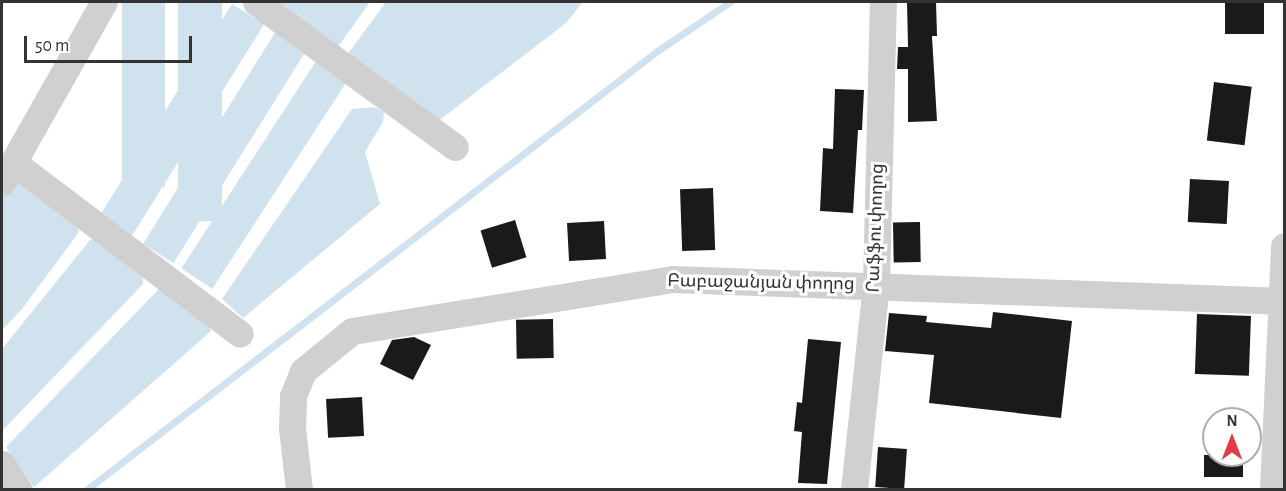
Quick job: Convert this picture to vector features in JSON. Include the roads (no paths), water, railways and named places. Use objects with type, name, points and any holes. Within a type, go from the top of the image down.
[{"type":"street","points":[[104,2],[8,173],[240,334]]},
{"type":"street","points":[[256,2],[455,147]]},
{"type":"street","name":"Րաֆֆու փողոց","points":[[854,489],[876,284],[883,2]]},
{"type":"street","points":[[1273,489],[1284,246]]},
{"type":"street","name":"Բաբաջանյան փողոց","points":[[299,489],[292,428],[293,396],[303,371],[352,331],[674,279],[876,284],[1283,300]]},
{"type":"street","points":[[2,464],[19,489]]},
{"type":"water","points":[[122,2],[165,2],[165,187],[122,187]]},
{"type":"water","points":[[178,2],[222,2],[222,221],[178,221]]},
{"type":"water","points":[[275,2],[370,2],[337,48]]},
{"type":"water","points":[[386,2],[583,2],[566,23],[437,122],[347,55]]},
{"type":"water","points":[[232,4],[264,24],[131,238],[98,218]]},
{"type":"water","points":[[276,31],[307,50],[174,263],[143,244]]},
{"type":"water","points":[[318,58],[349,78],[212,289],[181,269]]},
{"type":"water","points":[[374,107],[384,112],[383,122],[365,152],[380,204],[243,318],[222,299],[352,109]]},
{"type":"water","points":[[21,182],[73,218],[79,232],[22,309],[2,330],[2,199],[11,183]]},
{"type":"water","points":[[97,237],[143,271],[143,284],[2,431],[2,349],[90,240]]},
{"type":"water","points":[[159,289],[206,318],[211,331],[34,487],[6,447]]},
{"type":"waterway","points":[[86,490],[657,51],[730,2]]}]
